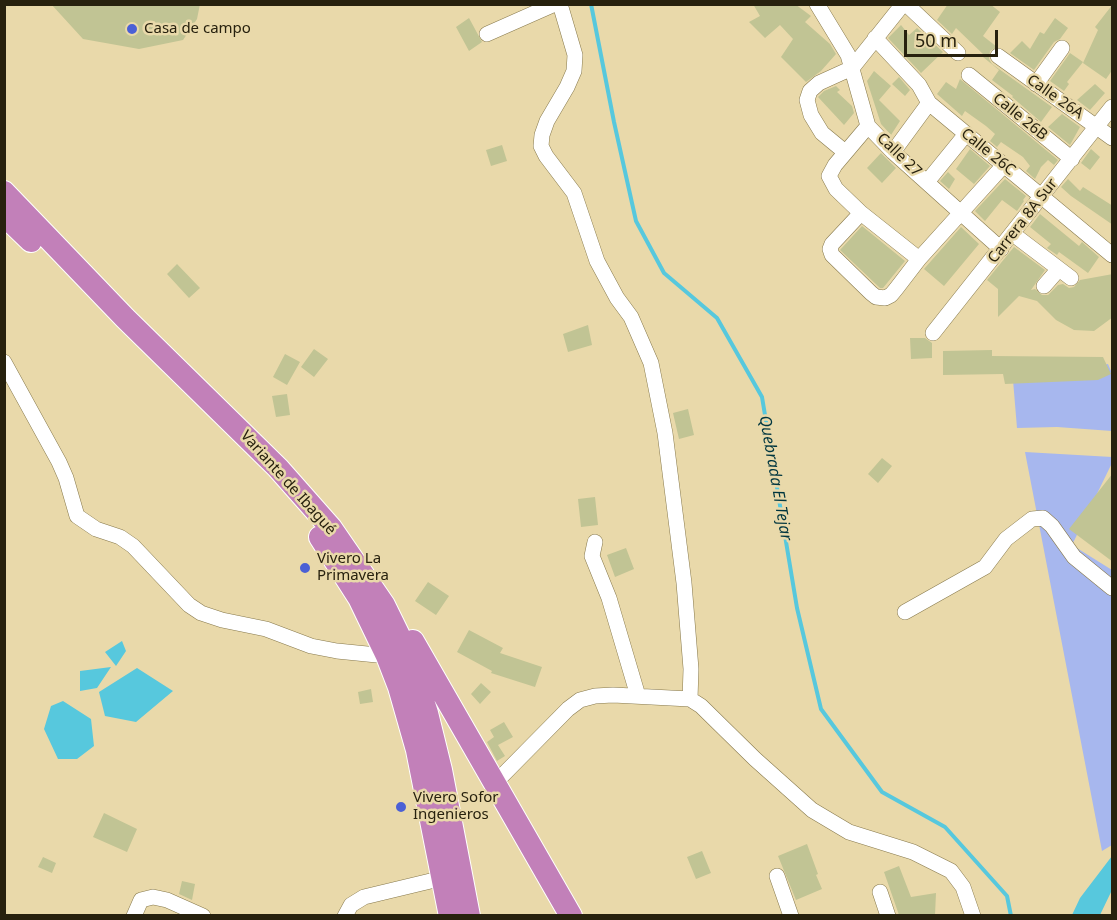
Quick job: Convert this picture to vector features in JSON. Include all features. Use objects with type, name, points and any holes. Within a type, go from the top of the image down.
[{"type":"highway","name":"Variante de Ibagué","points":[[4,192],[125,318],[279,468],[331,528],[384,605],[408,654],[427,713],[441,770],[451,886],[450,915]]},
{"type":"highway","name":"Variante de Ibagué","points":[[4,215],[277,483],[321,538],[359,598],[387,656],[399,687],[417,750],[451,886],[469,915]]},
{"type":"highway","points":[[384,605],[401,621],[571,915]]},
{"type":"street","points":[[487,34],[555,4]]},
{"type":"street","points":[[560,4],[575,55],[574,71],[547,121],[541,146],[574,193],[606,281],[631,317],[651,363],[665,434],[684,583],[691,669],[690,699]]},
{"type":"street","name":"Calle 27","points":[[817,4],[842,44],[852,68],[868,126],[893,152],[1001,249]]},
{"type":"street","points":[[845,152],[822,133],[811,115],[807,100],[810,91],[826,79],[852,68],[904,4],[958,53]]},
{"type":"street","name":"Calle 26C","points":[[875,38],[920,85],[928,103],[1113,255]]},
{"type":"street","points":[[1036,84],[1062,48]]},
{"type":"street","name":"Calle 26A","points":[[998,56],[1113,138]]},
{"type":"street","name":"Calle 26B","points":[[969,75],[1072,159]]},
{"type":"street","points":[[893,152],[928,103]]},
{"type":"street","name":"Carrera 8A Sur","points":[[933,333],[1113,107]]},
{"type":"street","points":[[868,126],[845,152],[829,176],[836,189],[861,213],[919,259]]},
{"type":"street","points":[[927,182],[966,134]]},
{"type":"street","points":[[861,213],[830,249],[836,261],[870,293],[876,297],[885,298],[891,295],[919,259],[1004,165]]},
{"type":"street","points":[[1013,234],[1064,274],[1044,286]]},
{"type":"street","points":[[4,362],[59,462],[77,516],[96,529],[120,537],[132,546],[189,605],[201,613],[266,629],[311,646],[387,656]]},
{"type":"street","points":[[905,612],[985,567],[1006,539],[1032,519],[1043,518],[1052,526],[1074,557],[1113,588]]},
{"type":"street","points":[[595,542],[592,556],[609,598],[638,696]]},
{"type":"street","points":[[495,783],[568,709],[580,700],[595,696],[690,699],[701,706],[812,810],[849,832],[913,852],[951,871],[963,887],[973,915]]},
{"type":"street","points":[[777,876],[791,915]]},
{"type":"street","points":[[345,915],[351,905],[364,897],[451,886]]},
{"type":"street","points":[[880,892],[888,915]]},
{"type":"street","points":[[134,915],[141,900],[153,897],[167,900],[203,915]]},
{"type":"shaded area","points":[[1112,326],[1112,431],[1057,427],[1017,428],[1012,368],[1087,368],[1108,364],[1111,371]]},
{"type":"shaded area","points":[[1025,452],[1112,457],[1112,463],[1072,545],[1112,570],[1112,845],[1102,851]]},
{"type":"shaded area","points":[[122,641],[126,651],[116,666],[105,652]]},
{"type":"shaded area","points":[[111,667],[97,688],[80,691],[80,671]]},
{"type":"shaded area","points":[[137,668],[173,691],[136,722],[105,716],[99,692]]},
{"type":"shaded area","points":[[63,701],[91,719],[94,746],[77,759],[58,759],[44,729],[51,706]]},
{"type":"shaded area","points":[[1112,856],[1112,890],[1100,915],[1072,915],[1080,898]]},
{"type":"building","name":"Casa de campo","points":[[51,4],[200,4],[197,19],[183,40],[139,49],[83,39]]},
{"type":"building","points":[[753,4],[795,4],[811,16],[805,22],[830,44],[836,54],[821,71],[806,82],[781,57],[793,39],[780,25],[765,38],[749,22],[760,16]]},
{"type":"building","points":[[948,4],[990,4],[1000,12],[983,36],[997,47],[990,51],[989,59],[992,64],[1052,107],[1041,122],[992,80],[999,70],[983,57],[984,55],[956,28],[952,34],[937,20]]},
{"type":"building","points":[[1113,4],[1113,69],[1106,79],[1083,63],[1098,30],[1095,27]]},
{"type":"building","points":[[469,18],[482,42],[469,51],[456,27]]},
{"type":"building","points":[[1055,18],[1068,28],[1060,39],[1054,42],[1034,70],[1010,53],[1022,41],[1030,49],[1040,32],[1044,34]]},
{"type":"building","points":[[901,25],[909,35],[917,28],[943,52],[921,73],[888,38]]},
{"type":"building","points":[[1070,53],[1083,62],[1067,82],[1069,84],[1064,91],[1050,81]]},
{"type":"building","points":[[874,71],[891,86],[879,100],[900,121],[891,135],[881,124],[867,81]]},
{"type":"building","points":[[899,77],[910,90],[905,96],[892,84]]},
{"type":"building","points":[[960,79],[1058,160],[1054,165],[1048,160],[1041,167],[1035,179],[1026,171],[1030,166],[1023,157],[1001,142],[997,147],[990,141],[995,134],[986,126],[965,111],[962,116],[937,94],[946,82],[956,89]]},
{"type":"building","points":[[1095,84],[1105,93],[1090,110],[1077,100]]},
{"type":"building","points":[[836,86],[840,90],[837,92],[852,106],[854,113],[844,125],[818,97],[824,91]]},
{"type":"building","points":[[1062,114],[1080,127],[1070,145],[1048,127]]},
{"type":"building","points":[[502,145],[507,161],[491,166],[486,150]]},
{"type":"building","points":[[970,149],[990,166],[974,184],[956,169]]},
{"type":"building","points":[[1091,149],[1100,157],[1090,170],[1081,163]]},
{"type":"building","points":[[881,153],[896,168],[882,183],[867,168]]},
{"type":"building","points":[[948,172],[955,179],[949,189],[940,181]]},
{"type":"building","points":[[1005,179],[1026,196],[1024,201],[1017,211],[1002,200],[985,221],[975,211]]},
{"type":"building","points":[[1068,179],[1080,191],[1083,187],[1113,206],[1113,225],[1061,187]]},
{"type":"building","points":[[1040,214],[1079,246],[1082,242],[1099,257],[1088,273],[1059,252],[1057,255],[1047,248],[1051,244],[1030,227]]},
{"type":"building","points":[[862,226],[905,261],[883,288],[880,288],[840,250]]},
{"type":"building","points":[[961,227],[979,244],[944,286],[924,269]]},
{"type":"building","points":[[1014,247],[1045,270],[1031,290],[1035,289],[1042,295],[1048,295],[1058,285],[1074,287],[1080,280],[1113,274],[1113,317],[1094,331],[1074,330],[1056,320],[1037,301],[1019,296],[998,317],[998,289],[987,280]]},
{"type":"building","points":[[177,264],[200,288],[189,298],[167,274]]},
{"type":"building","points":[[588,325],[592,345],[568,352],[563,334]]},
{"type":"building","points":[[910,338],[925,338],[932,343],[932,358],[911,359]]},
{"type":"building","points":[[314,349],[328,359],[314,377],[301,367]]},
{"type":"building","points":[[992,350],[992,356],[1103,357],[1111,374],[1098,380],[1005,384],[1003,374],[943,375],[943,351]]},
{"type":"building","points":[[285,354],[300,362],[287,385],[273,377]]},
{"type":"building","points":[[287,394],[290,415],[276,417],[272,396]]},
{"type":"building","points":[[688,409],[694,435],[679,439],[673,413]]},
{"type":"building","points":[[882,458],[892,466],[878,483],[868,474]]},
{"type":"building","points":[[1113,473],[1113,562],[1069,529]]},
{"type":"building","points":[[595,497],[598,525],[581,527],[578,499]]},
{"type":"building","points":[[626,548],[634,569],[615,577],[607,555]]},
{"type":"building","points":[[428,582],[449,596],[436,615],[415,601]]},
{"type":"building","points":[[469,630],[503,648],[500,653],[542,667],[535,687],[491,673],[492,671],[457,652]]},
{"type":"building","points":[[481,683],[491,692],[480,704],[471,694]]},
{"type":"building","points":[[371,689],[373,702],[360,704],[358,692]]},
{"type":"building","points":[[504,722],[513,737],[498,745],[505,756],[497,761],[487,742],[494,737],[490,730]]},
{"type":"building","points":[[104,813],[137,829],[127,852],[93,837]]},
{"type":"building","points":[[807,844],[822,889],[796,900],[778,856]]},
{"type":"building","points":[[702,851],[711,873],[696,879],[687,857]]},
{"type":"building","points":[[43,857],[56,863],[52,873],[38,867]]},
{"type":"building","points":[[899,866],[911,897],[936,893],[935,915],[899,915],[884,872]]},
{"type":"building","points":[[182,881],[195,884],[192,900],[179,894]]},
{"type":"waterway","name":"Quebrada El Tejar","points":[[591,4],[636,221],[664,273],[717,318],[762,397],[797,608],[821,709],[882,792],[945,827],[1007,896],[1011,916]]},
{"type":"place","name":"Casa de campo","points":[[132,29]]},
{"type":"place","name":"Vivero La Primavera","points":[[305,568]]},
{"type":"place","name":"Vivero Sofor Ingenieros","points":[[401,807]]}]
